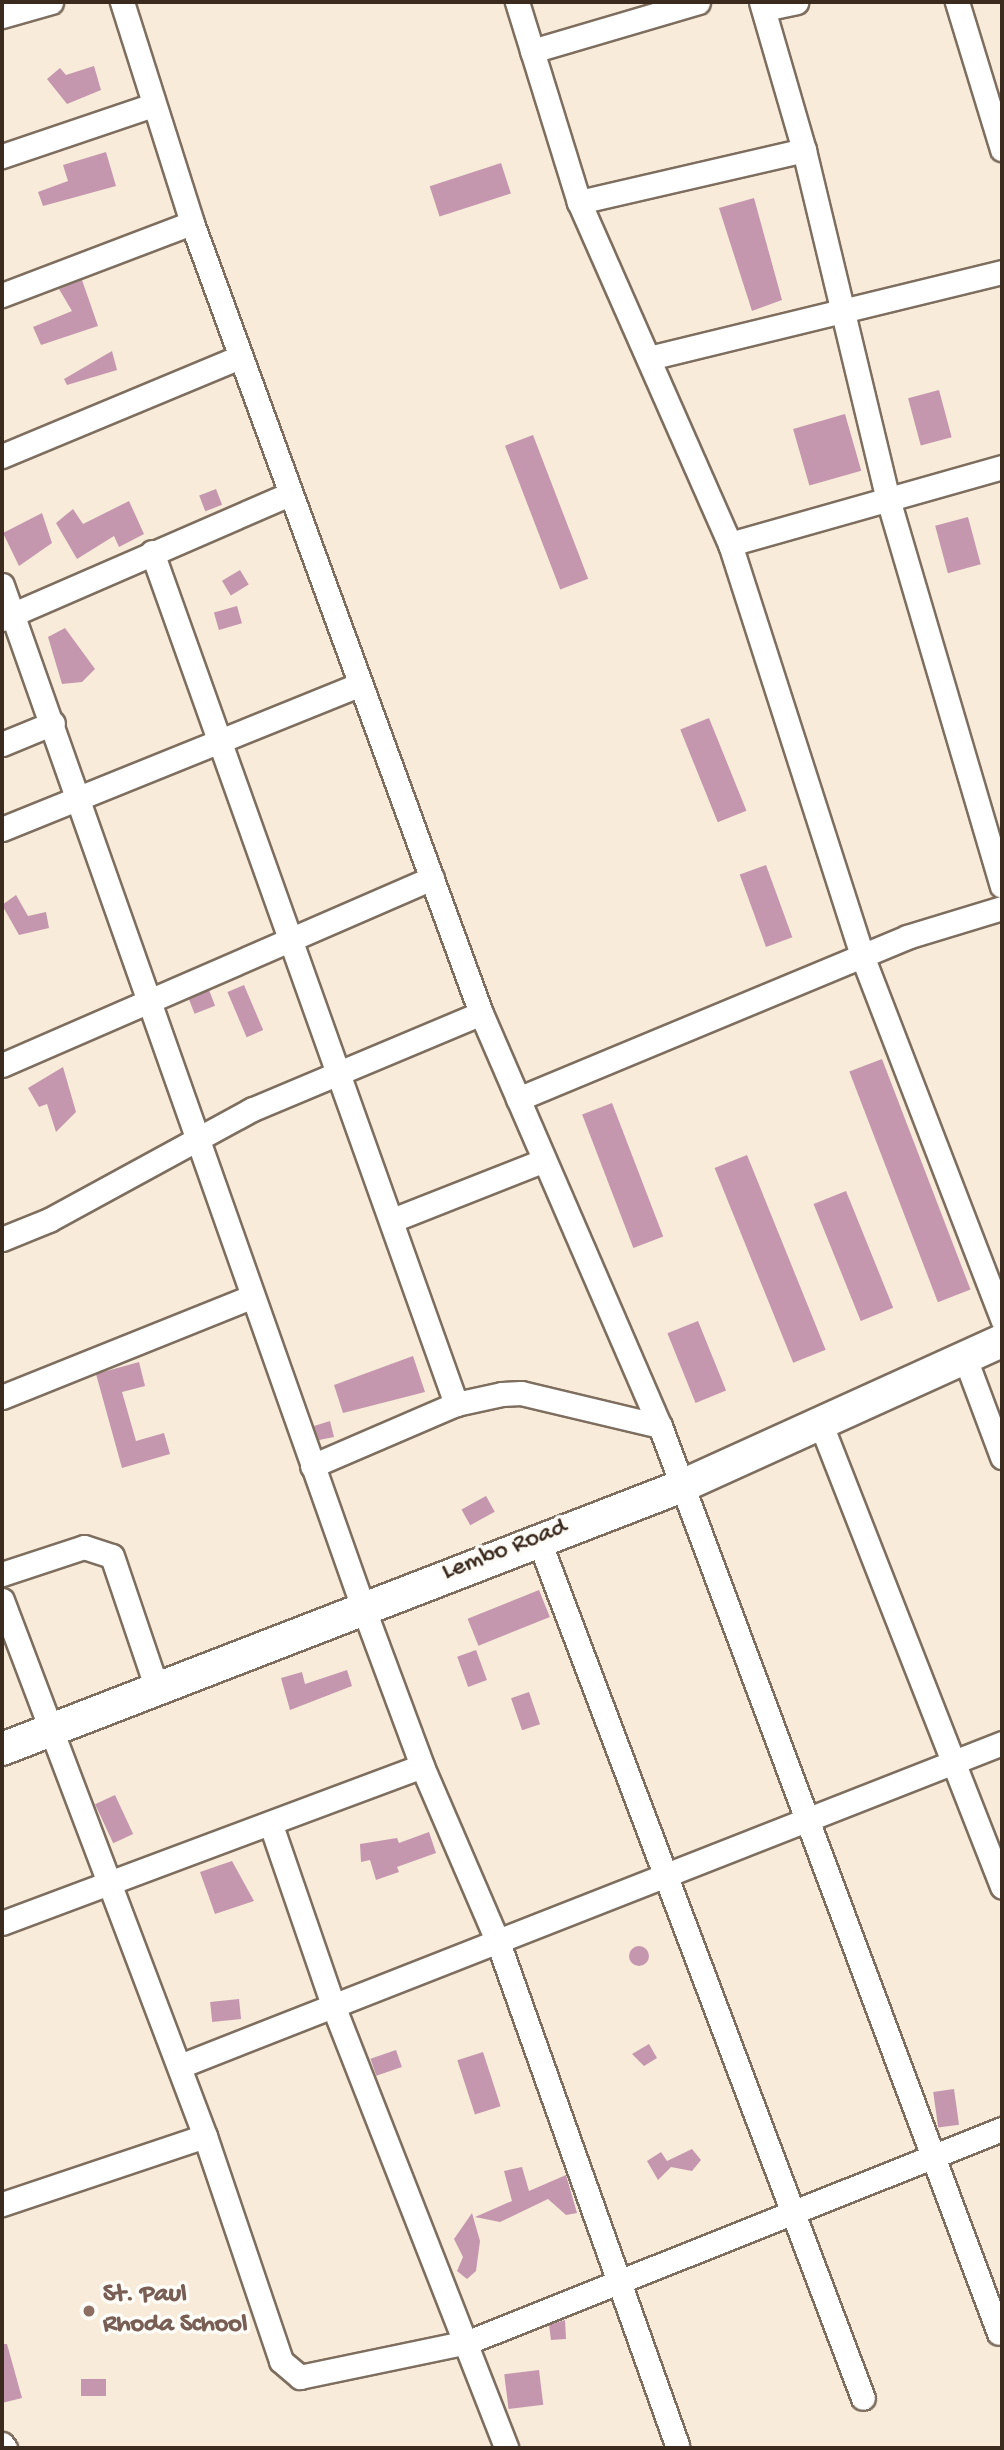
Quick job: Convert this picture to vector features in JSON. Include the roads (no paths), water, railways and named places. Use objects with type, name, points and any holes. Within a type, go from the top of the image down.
[{"type":"street","points":[[2,16],[51,2]]},
{"type":"street","points":[[122,2],[150,106],[289,494],[481,1013],[542,1161],[660,1426],[811,1818],[999,2333]]},
{"type":"street","points":[[517,2],[579,202],[730,544],[863,958],[1002,1319]]},
{"type":"street","points":[[532,51],[698,2]]},
{"type":"street","points":[[796,2],[763,6],[804,150],[888,499],[1002,886]]},
{"type":"street","points":[[957,2],[1002,149]]},
{"type":"street","points":[[2,156],[150,106]]},
{"type":"street","points":[[579,202],[804,150]]},
{"type":"street","points":[[2,296],[192,223]]},
{"type":"street","points":[[649,358],[1002,272]]},
{"type":"street","points":[[2,456],[240,357]]},
{"type":"street","points":[[730,544],[1002,467]]},
{"type":"street","points":[[7,617],[289,494]]},
{"type":"street","points":[[152,552],[336,1075],[395,1219],[456,1404]]},
{"type":"street","points":[[2,585],[7,617],[53,723],[201,1141],[251,1297],[363,1607],[422,1766],[499,1945],[677,2445]]},
{"type":"street","points":[[2,829],[217,739],[359,685]]},
{"type":"street","points":[[2,744],[53,723]]},
{"type":"street","points":[[2,1065],[150,996],[432,878]]},
{"type":"street","points":[[518,1099],[863,958],[1002,908]]},
{"type":"street","points":[[2,1239],[201,1141],[253,1109],[481,1013]]},
{"type":"street","points":[[395,1219],[542,1161]]},
{"type":"street","points":[[2,1397],[251,1297]]},
{"type":"street","name":"Lembo Road","points":[[2,1749],[156,1686],[538,1538],[682,1486],[1002,1342]]},
{"type":"street","points":[[965,1358],[1002,1457]]},
{"type":"street","points":[[312,1466],[456,1404],[521,1393],[660,1426]]},
{"type":"street","points":[[820,1422],[956,1763],[1002,1887]]},
{"type":"street","points":[[538,1538],[664,1879],[794,2210],[863,2398]]},
{"type":"street","points":[[2,1574],[84,1547],[112,1556],[156,1686]]},
{"type":"street","points":[[2,1600],[180,2066],[281,2361],[300,2377],[468,2343],[794,2210],[1002,2129]]},
{"type":"street","points":[[180,2066],[499,1945],[1002,1743]]},
{"type":"street","points":[[2,1923],[110,1886],[422,1766]]},
{"type":"street","points":[[271,1825],[334,2008],[468,2343],[506,2448]]},
{"type":"street","points":[[2,2204],[205,2136]]},
{"type":"street","points":[[2,2444],[5,2448]]},
{"type":"place","name":"St. Paul Rhoda School","points":[[89,2311]]}]
